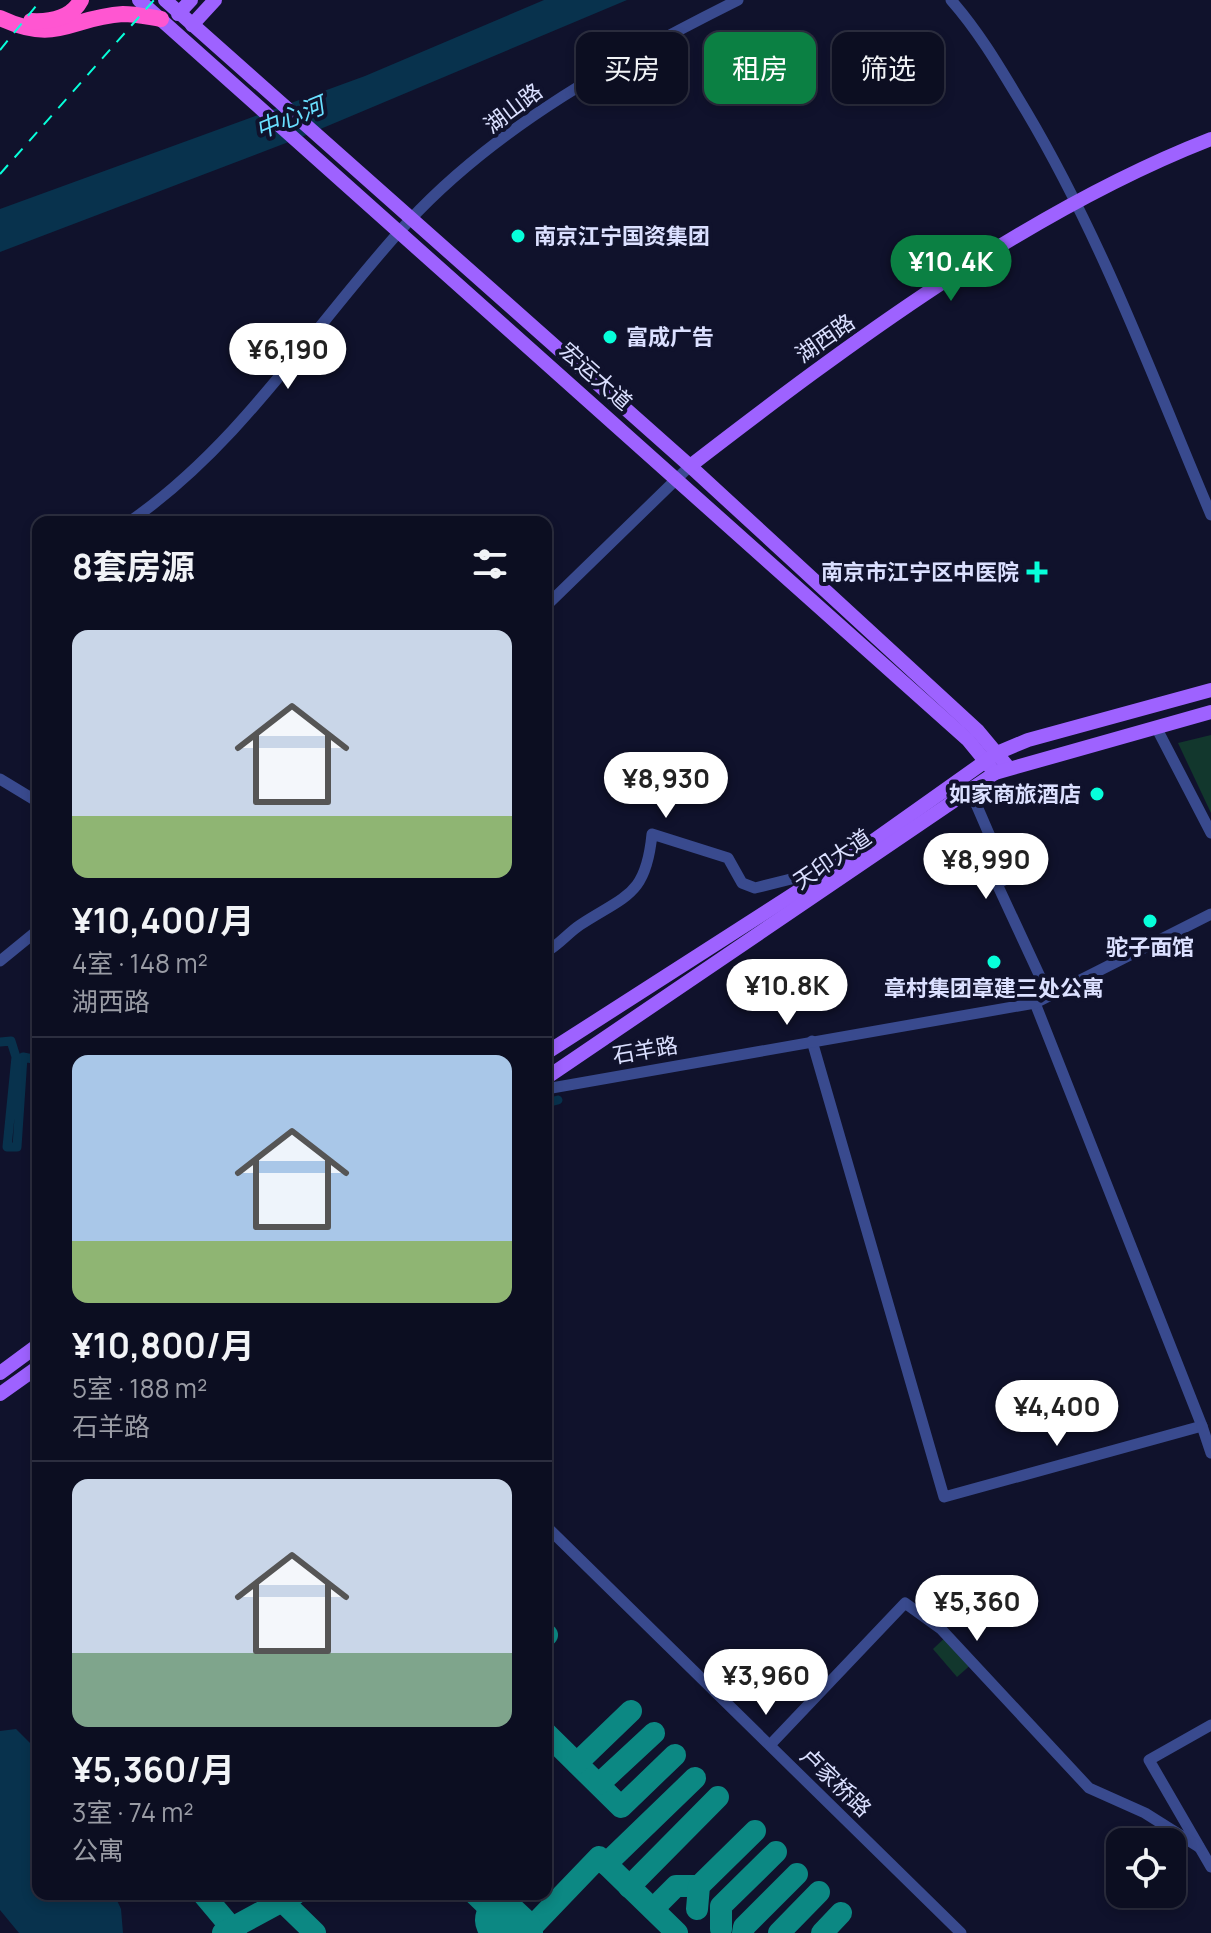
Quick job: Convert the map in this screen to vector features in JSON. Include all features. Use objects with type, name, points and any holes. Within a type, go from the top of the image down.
[{"type":"highway","points":[[0,11],[26,20],[46,22],[65,16],[81,0]]},
{"type":"highway","points":[[0,18],[40,31],[59,31],[121,14],[161,19]]},
{"type":"main road","name":"宏运大道","points":[[139,0],[296,140],[405,226],[690,466],[1002,770]]},
{"type":"main road","name":"宏运大道","points":[[165,0],[312,133],[405,226],[677,478],[968,740],[991,756]]},
{"type":"main road","points":[[178,14],[191,0]]},
{"type":"main road","points":[[192,25],[215,0]]},
{"type":"main road","name":"湖西路","points":[[690,466],[847,349],[1006,244],[1078,202],[1211,139]]},
{"type":"main road","name":"天印大道","points":[[552,1074],[846,868],[991,756],[1028,740],[1211,690]]},
{"type":"main road","name":"天印大道","points":[[552,1049],[1002,770],[1211,712]]},
{"type":"main road","points":[[0,1373],[32,1349]]},
{"type":"main road","points":[[0,1394],[32,1371]]},
{"type":"street","name":"湖山路","points":[[142,516],[217,449],[405,226],[477,161],[560,98],[628,56],[738,0]]},
{"type":"street","points":[[951,0],[994,57],[1078,202],[1126,307],[1211,515]]},
{"type":"street","name":"湖西路","points":[[552,600],[690,466]]},
{"type":"street","points":[[1156,727],[1211,833]]},
{"type":"street","points":[[0,779],[32,798]]},
{"type":"street","points":[[970,790],[1008,878],[997,884],[1049,996]]},
{"type":"street","points":[[552,947],[567,933],[637,888],[649,865],[652,834],[728,858],[742,883],[755,888],[846,868]]},
{"type":"street","name":"石羊路","points":[[552,1088],[1035,1003],[1211,914]]},
{"type":"street","points":[[0,961],[32,935]]},
{"type":"street","points":[[1035,1003],[1211,1453]]},
{"type":"street","points":[[812,1041],[944,1497],[1202,1426]]},
{"type":"street","name":"卢家桥路","points":[[552,1532],[961,1933]]},
{"type":"street","points":[[770,1745],[905,1603],[941,1629],[1089,1788],[1145,1813],[1199,1847]]},
{"type":"street","points":[[1211,1725],[1149,1760],[1211,1867]]},
{"type":"green space","points":[[1211,735],[1211,813],[1178,743]]},
{"type":"green space","points":[[949,1634],[974,1662],[957,1677],[933,1649]]},
{"type":"water","name":"中心河","points":[[544,0],[627,0],[299,138],[0,252],[0,209],[365,76]]},
{"type":"water","points":[[16,1729],[32,1745],[32,1900],[117,1900],[121,1909],[123,1933],[19,1933],[0,1910],[0,1731]]},
{"type":"waterway","points":[[0,1042],[11,1041],[16,1057],[7,1147],[17,1147],[23,1057],[32,1059]]},
{"type":"waterway","points":[[552,1102],[558,1100]]},
{"type":"taxiway","points":[[577,1763],[631,1711]]},
{"type":"taxiway","points":[[599,1784],[654,1733]]},
{"type":"taxiway","points":[[552,1739],[621,1807],[675,1755]]},
{"type":"taxiway","points":[[606,1864],[695,1778]]},
{"type":"taxiway","points":[[629,1887],[718,1797]]},
{"type":"taxiway","points":[[697,1909],[699,1886],[755,1831]]},
{"type":"taxiway","points":[[721,1929],[721,1906],[776,1852]]},
{"type":"taxiway","points":[[526,1933],[599,1857],[677,1933]]},
{"type":"taxiway","points":[[743,1933],[744,1927],[797,1874]]},
{"type":"taxiway","points":[[653,1909],[676,1886],[699,1886]]},
{"type":"taxiway","points":[[779,1933],[819,1892]]},
{"type":"taxiway","points":[[208,1900],[236,1933]]},
{"type":"taxiway","points":[[281,1900],[315,1933]]},
{"type":"taxiway","points":[[223,1933],[284,1900]]},
{"type":"taxiway","points":[[481,1900],[502,1920]]},
{"type":"taxiway","points":[[822,1933],[841,1913]]},
{"type":"runway","points":[[502,1920],[516,1933]]},
{"type":"railway","points":[[0,50],[41,0]]},
{"type":"railway","points":[[0,174],[154,0]]},
{"type":"place","name":"南京江宁国资集团","points":[[518,236]]},
{"type":"place","name":"富成广告","points":[[610,337]]},
{"type":"place","name":"南京市江宁区中医院","points":[[1037,572]]},
{"type":"place","name":"如家商旅酒店","points":[[1097,794]]},
{"type":"place","name":"驼子面馆","points":[[1150,921]]},
{"type":"place","name":"章村集团章建三处公寓","points":[[994,962]]}]
